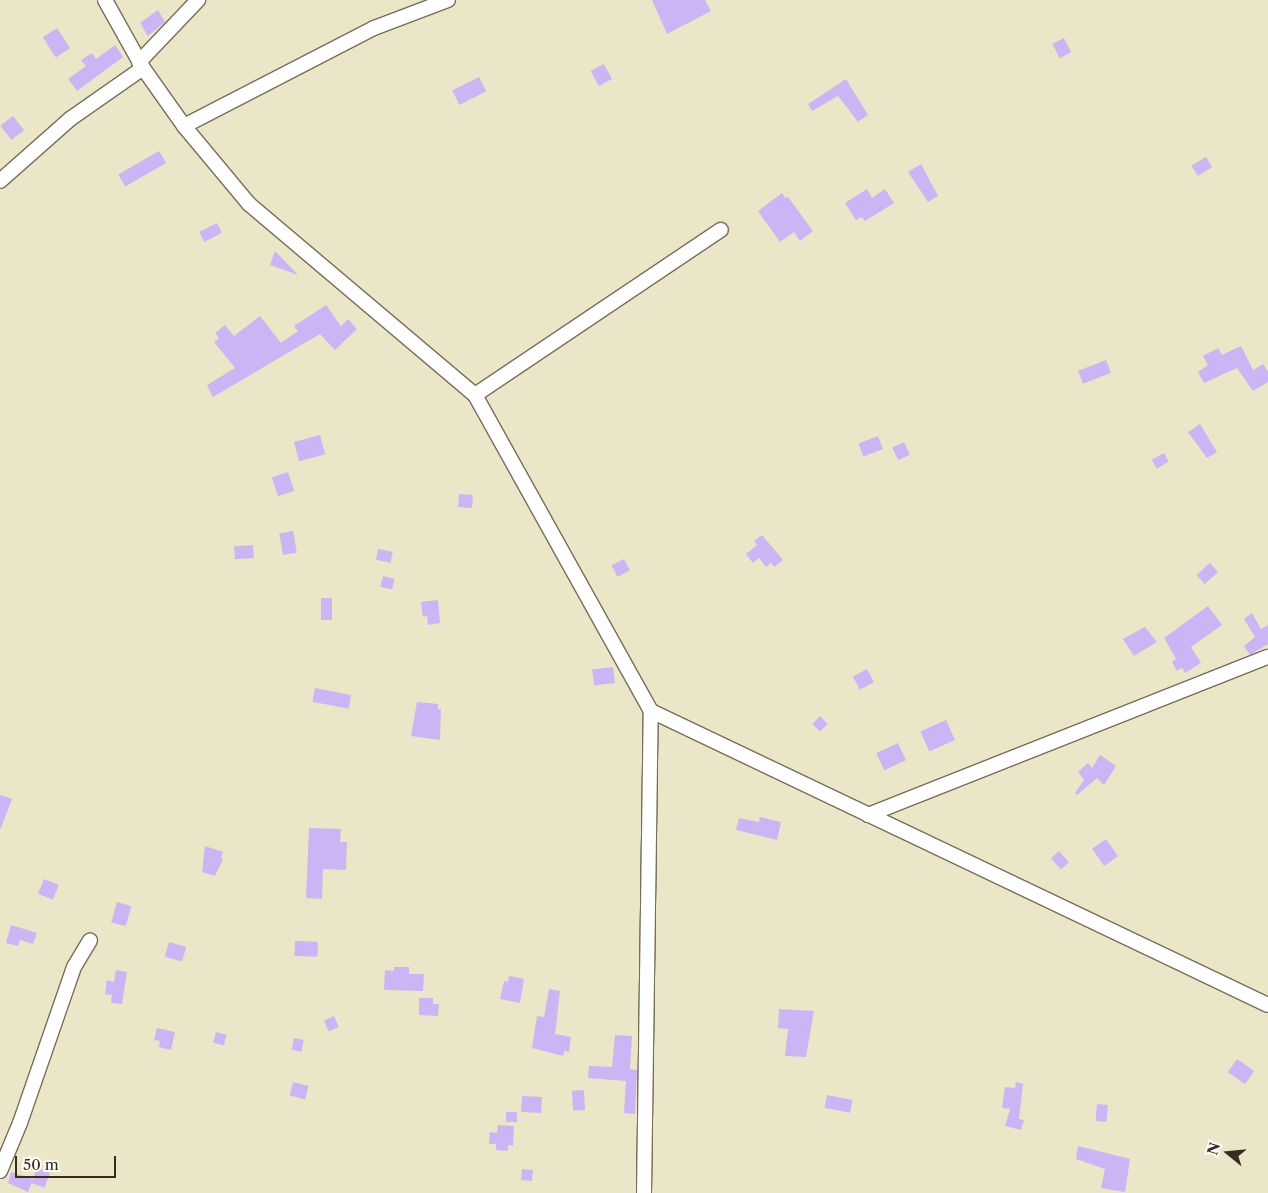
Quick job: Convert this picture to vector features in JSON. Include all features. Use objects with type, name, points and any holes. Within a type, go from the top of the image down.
[{"type":"street","points":[[105,0],[141,65],[184,126],[249,204],[475,395],[652,711],[644,1193]]},
{"type":"street","points":[[0,181],[70,119],[141,65],[198,0]]},
{"type":"street","points":[[184,126],[374,28],[448,0]]},
{"type":"street","points":[[475,395],[721,230]]},
{"type":"street","points":[[868,815],[1268,656]]},
{"type":"street","points":[[652,711],[1268,1005]]},
{"type":"street","points":[[0,1171],[20,1124],[74,967],[90,940]]},
{"type":"building","points":[[652,0],[705,0],[711,11],[667,34]]},
{"type":"building","points":[[158,10],[165,22],[148,36],[140,23]]},
{"type":"building","points":[[57,28],[70,48],[56,57],[43,37]]},
{"type":"building","points":[[1064,38],[1071,52],[1060,58],[1052,44]]},
{"type":"building","points":[[115,45],[123,57],[77,91],[68,79],[86,66],[81,60],[92,53],[96,59]]},
{"type":"building","points":[[604,64],[612,79],[599,86],[591,71]]},
{"type":"building","points":[[479,77],[486,91],[460,105],[452,91]]},
{"type":"building","points":[[846,79],[868,115],[858,122],[838,96],[812,111],[808,104]]},
{"type":"building","points":[[13,116],[24,130],[11,140],[0,126]]},
{"type":"building","points":[[159,151],[166,163],[125,187],[118,174]]},
{"type":"building","points":[[1206,157],[1212,167],[1198,176],[1191,166]]},
{"type":"building","points":[[921,164],[938,196],[928,202],[908,172]]},
{"type":"building","points":[[867,189],[872,198],[885,189],[894,203],[865,221],[862,217],[856,220],[845,203]]},
{"type":"building","points":[[782,193],[785,198],[788,197],[813,231],[800,241],[794,232],[780,242],[758,211]]},
{"type":"building","points":[[217,223],[222,233],[204,242],[199,232]]},
{"type":"building","points":[[275,251],[298,275],[270,265]]},
{"type":"building","points":[[326,305],[341,326],[348,319],[357,329],[335,350],[320,334],[213,397],[207,385],[235,368],[214,342],[219,338],[215,333],[225,325],[234,336],[260,316],[281,343],[298,331],[294,326]]},
{"type":"building","points":[[1241,346],[1253,370],[1263,364],[1268,372],[1268,382],[1253,391],[1237,368],[1204,383],[1198,372],[1208,365],[1203,356],[1218,348],[1222,355]]},
{"type":"building","points":[[1106,360],[1111,373],[1083,384],[1078,371]]},
{"type":"building","points":[[1200,424],[1217,452],[1207,458],[1188,432]]},
{"type":"building","points":[[320,435],[325,454],[299,461],[294,442]]},
{"type":"building","points":[[878,436],[883,449],[863,457],[858,444]]},
{"type":"building","points":[[904,442],[910,455],[898,460],[892,447]]},
{"type":"building","points":[[1164,453],[1169,462],[1157,469],[1152,460]]},
{"type":"building","points":[[288,472],[294,491],[278,496],[272,477]]},
{"type":"building","points":[[459,494],[473,495],[472,508],[458,507]]},
{"type":"building","points":[[293,531],[297,553],[283,555],[279,533]]},
{"type":"building","points":[[762,535],[783,560],[774,567],[771,563],[766,567],[759,558],[753,563],[746,554],[757,545],[754,541]]},
{"type":"building","points":[[253,545],[254,558],[235,559],[234,546]]},
{"type":"building","points":[[378,549],[393,552],[391,563],[376,560]]},
{"type":"building","points":[[624,559],[630,571],[617,577],[612,565]]},
{"type":"building","points":[[1210,563],[1218,572],[1205,584],[1197,575]]},
{"type":"building","points":[[383,576],[395,579],[392,590],[380,587]]},
{"type":"building","points":[[321,598],[332,598],[332,620],[321,620]]},
{"type":"building","points":[[438,600],[440,623],[428,625],[427,616],[423,617],[421,602]]},
{"type":"building","points":[[1208,606],[1222,625],[1191,647],[1201,663],[1185,673],[1182,668],[1177,671],[1172,662],[1176,659],[1164,638]]},
{"type":"building","points":[[1252,613],[1261,629],[1268,625],[1268,644],[1250,655],[1244,646],[1255,637],[1244,619]]},
{"type":"building","points":[[1145,627],[1157,642],[1134,656],[1123,639]]},
{"type":"building","points":[[613,667],[615,683],[594,685],[592,670]]},
{"type":"building","points":[[867,669],[874,682],[860,690],[853,677]]},
{"type":"building","points":[[315,688],[351,695],[349,709],[312,702]]},
{"type":"building","points":[[417,702],[438,704],[438,710],[441,709],[440,740],[411,736]]},
{"type":"building","points":[[820,716],[828,724],[820,732],[812,724]]},
{"type":"building","points":[[946,720],[955,740],[929,751],[920,731]]},
{"type":"building","points":[[898,743],[906,760],[884,770],[876,753]]},
{"type":"building","points":[[1100,755],[1116,766],[1104,785],[1097,778],[1077,795],[1075,793],[1084,780],[1078,772],[1088,763],[1092,768]]},
{"type":"building","points":[[0,795],[12,799],[1,828],[0,828]]},
{"type":"building","points":[[760,817],[781,822],[777,840],[736,830],[739,818],[759,822]]},
{"type":"building","points":[[309,828],[341,829],[340,842],[347,842],[346,870],[323,869],[322,899],[306,898]]},
{"type":"building","points":[[1106,839],[1118,856],[1104,866],[1092,849]]},
{"type":"building","points":[[205,846],[223,852],[221,858],[223,859],[215,876],[202,872]]},
{"type":"building","points":[[1059,851],[1069,862],[1061,870],[1051,858]]},
{"type":"building","points":[[44,879],[59,885],[53,900],[38,894]]},
{"type":"building","points":[[117,902],[131,906],[126,926],[111,922]]},
{"type":"building","points":[[11,925],[37,933],[33,944],[20,940],[18,946],[6,943]]},
{"type":"building","points":[[295,941],[318,942],[317,957],[294,956]]},
{"type":"building","points":[[169,942],[186,947],[182,961],[165,956]]},
{"type":"building","points":[[394,967],[409,967],[409,974],[424,974],[423,991],[384,990],[385,970],[394,971]]},
{"type":"building","points":[[116,970],[127,972],[122,1004],[111,1003],[112,995],[105,994],[107,980],[114,982]]},
{"type":"building","points":[[509,976],[524,979],[520,1003],[500,999],[504,981],[508,982]]},
{"type":"building","points":[[549,989],[560,991],[555,1034],[571,1037],[569,1052],[564,1051],[563,1056],[532,1048],[537,1016],[544,1017]]},
{"type":"building","points":[[419,998],[433,998],[433,1004],[439,1004],[438,1016],[419,1015]]},
{"type":"building","points":[[779,1009],[814,1011],[806,1057],[785,1056],[788,1029],[778,1028]]},
{"type":"building","points":[[334,1016],[339,1027],[329,1031],[324,1020]]},
{"type":"building","points":[[157,1028],[175,1032],[171,1050],[159,1047],[160,1041],[154,1040]]},
{"type":"building","points":[[216,1032],[227,1035],[224,1045],[213,1043]]},
{"type":"building","points":[[615,1035],[632,1036],[630,1069],[637,1070],[635,1114],[624,1113],[626,1081],[588,1078],[589,1066],[612,1067]]},
{"type":"building","points":[[294,1038],[304,1040],[302,1052],[292,1050]]},
{"type":"building","points":[[1237,1059],[1254,1071],[1245,1084],[1228,1072]]},
{"type":"building","points":[[293,1082],[309,1086],[305,1099],[290,1096]]},
{"type":"building","points":[[1016,1082],[1023,1084],[1019,1119],[1024,1120],[1021,1130],[1005,1126],[1010,1109],[1002,1108],[1005,1087],[1015,1088]]},
{"type":"building","points":[[584,1090],[585,1110],[573,1111],[572,1091]]},
{"type":"building","points":[[827,1095],[853,1100],[850,1113],[825,1108]]},
{"type":"building","points":[[522,1096],[542,1097],[541,1113],[521,1112]]},
{"type":"building","points":[[1097,1104],[1108,1105],[1106,1122],[1096,1121]]},
{"type":"building","points":[[506,1112],[517,1112],[517,1122],[506,1122]]},
{"type":"building","points":[[498,1125],[514,1126],[513,1146],[508,1145],[508,1151],[496,1150],[496,1144],[489,1144],[490,1132],[497,1133]]},
{"type":"building","points":[[1078,1146],[1130,1159],[1125,1192],[1101,1188],[1105,1169],[1076,1159]]},
{"type":"building","points":[[37,1168],[50,1173],[44,1188],[31,1183]]},
{"type":"building","points":[[522,1169],[533,1170],[532,1181],[521,1180]]},
{"type":"building","points":[[11,1172],[33,1179],[28,1192],[8,1183]]}]
